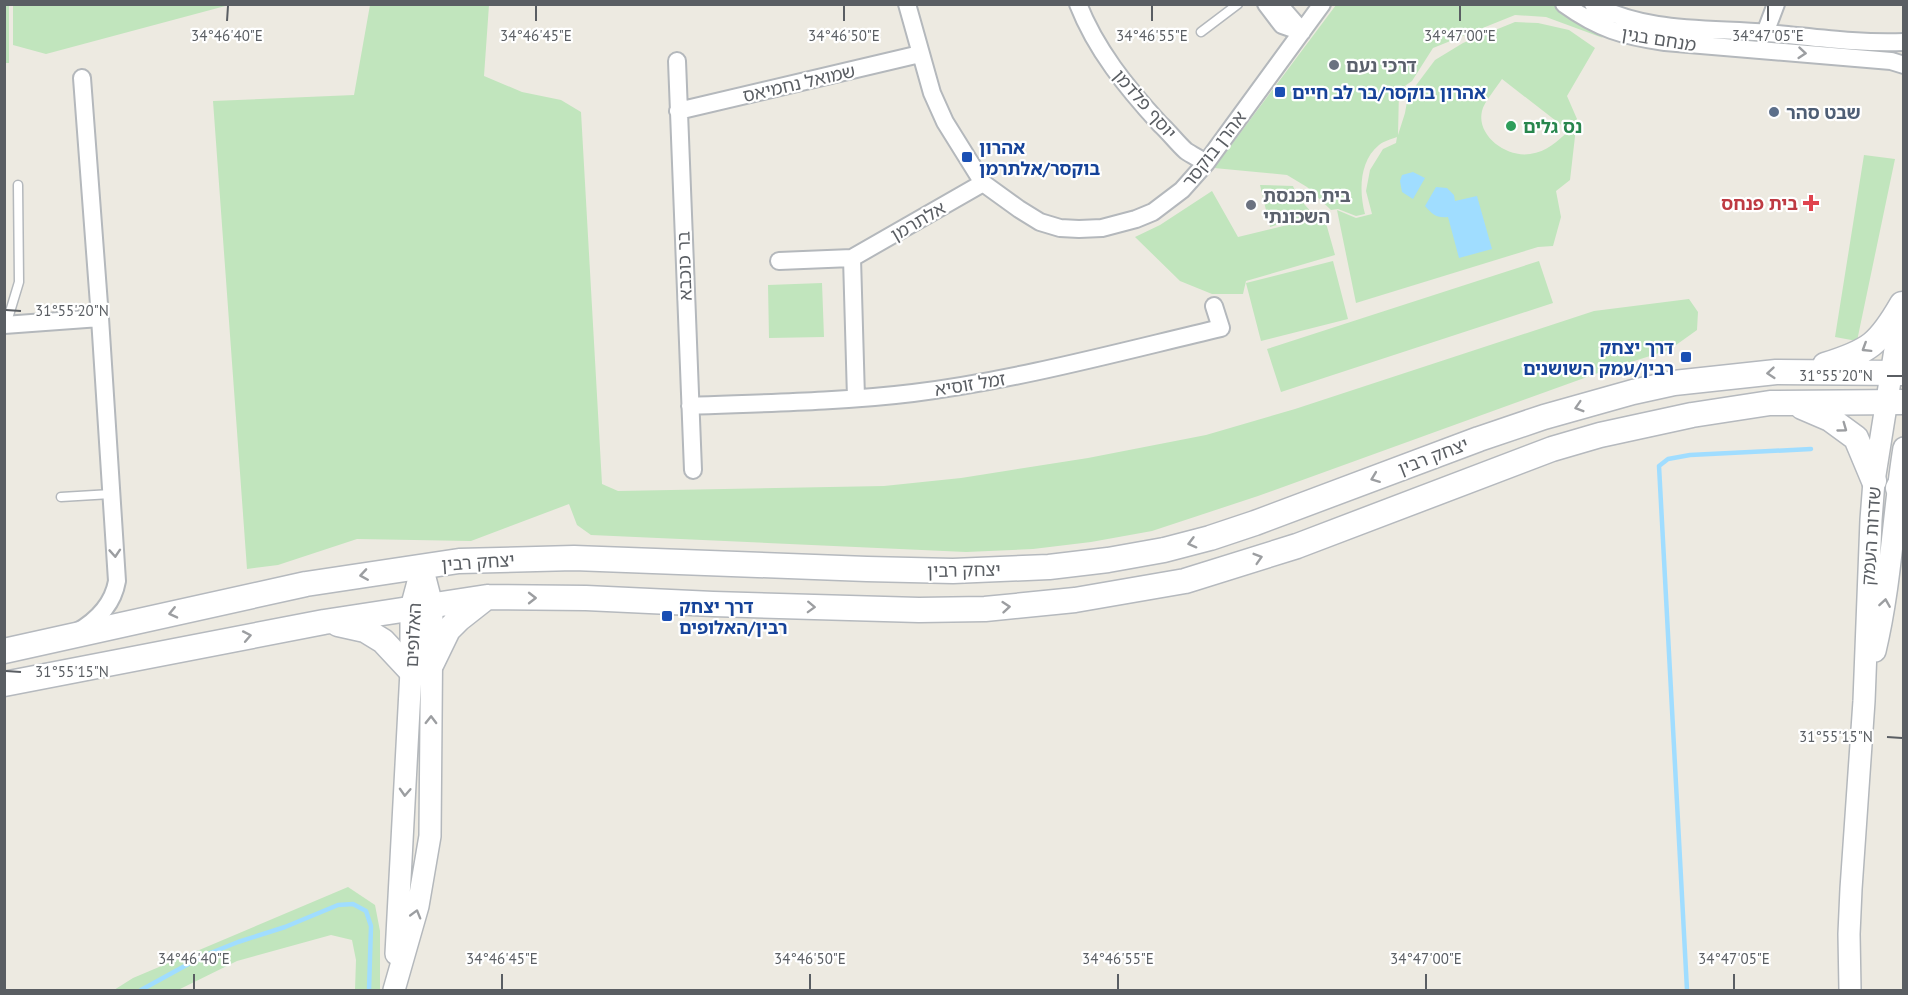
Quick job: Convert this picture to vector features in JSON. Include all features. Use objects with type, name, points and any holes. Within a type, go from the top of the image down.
[{"type":"main road","points":[[1804,372],[1853,356],[1875,343],[1886,331],[1903,300]]},
{"type":"main road","name":"יצחק רבין","points":[[4,651],[306,584],[469,560],[574,558],[867,570],[953,571],[1050,567],[1108,560],[1164,550],[1255,524],[1479,439],[1544,417],[1633,392],[1674,383],[1776,372],[1898,373]]},
{"type":"main road","points":[[1791,402],[1830,419],[1856,438],[1874,481]]},
{"type":"main road","name":"יצחק רבין","points":[[4,684],[324,622],[487,597],[586,598],[725,605],[919,610],[986,609],[1075,600],[1185,581],[1297,546],[1552,449],[1600,435],[1716,411],[1770,403],[1895,402]]},
{"type":"main road","points":[[324,622],[365,630],[422,667],[448,630],[487,597]]},
{"type":"street","name":"אהרן בוקסר","points":[[907,4],[932,93],[945,122],[983,183],[1041,222],[1060,228],[1080,229],[1102,228],[1136,219],[1153,212],[1182,190],[1206,163],[1322,4]]},
{"type":"street","name":"יוסף פלדמן","points":[[1078,4],[1101,51],[1122,79],[1186,150],[1206,163]]},
{"type":"street","points":[[1266,4],[1282,25],[1302,32]]},
{"type":"street","points":[[1276,4],[1302,32]]},
{"type":"street","name":"מנחם בגין","points":[[1564,4],[1598,26],[1638,38],[1878,59],[1904,65]]},
{"type":"street","name":"מנחם בגין","points":[[1593,4],[1624,18],[1650,24],[1857,42],[1904,42]]},
{"type":"street","points":[[1765,33],[1776,4]]},
{"type":"street","name":"שמואל נחמיאס","points":[[678,111],[920,54]]},
{"type":"street","name":"בר כוכבא","points":[[677,61],[693,470]]},
{"type":"street","points":[[67,637],[102,612],[110,601],[117,581],[82,78]]},
{"type":"street","name":"אלתרמן","points":[[779,261],[852,258],[983,183]]},
{"type":"street","points":[[852,258],[856,398]]},
{"type":"street","name":"שדרות העמק","points":[[1850,990],[1849,933],[1864,701],[1871,519],[1874,481],[1895,402],[1903,300]]},
{"type":"street","name":"זמל זוסיא","points":[[690,406],[915,393],[1023,375],[1221,328],[1214,306]]},
{"type":"street","points":[[5,325],[100,318]]},
{"type":"street","name":"שדרות העמק","points":[[1864,701],[1882,623],[1904,448]]},
{"type":"street","name":"האלופים","points":[[394,990],[422,667],[422,566]]},
{"type":"lane","points":[[1201,32],[1238,4]]},
{"type":"lane","points":[[5,325],[19,282],[18,185]]},
{"type":"lane","points":[[61,497],[111,494]]},
{"type":"green space","points":[[13,4],[229,5],[46,54],[13,45]]},
{"type":"green space","points":[[4,5],[9,5],[9,63],[5,63]]},
{"type":"green space","points":[[370,5],[489,5],[484,76],[522,92],[561,100],[581,112],[602,484],[618,491],[884,486],[961,478],[1088,458],[1206,435],[1295,409],[1594,311],[1689,299],[1698,312],[1697,330],[1669,350],[1612,368],[1258,496],[1152,531],[1091,542],[1033,549],[966,552],[591,535],[577,525],[569,504],[471,541],[357,539],[278,565],[247,569],[213,101],[354,95]]},
{"type":"green space","points":[[1336,5],[1554,5],[1603,38],[1546,17],[1515,15],[1433,48],[1412,81],[1399,90],[1398,135],[1408,96],[1435,60],[1463,43],[1515,22],[1538,23],[1569,30],[1595,48],[1567,96],[1577,119],[1570,180],[1556,191],[1561,217],[1553,246],[1538,247],[1356,303],[1337,210],[1356,218],[1372,214],[1366,191],[1370,170],[1383,149],[1396,143],[1397,137],[1379,145],[1368,159],[1362,177],[1365,214],[1356,216],[1338,209],[1331,210],[1307,187],[1287,175],[1214,168]],"holes":[[[1502,79],[1569,131],[1542,151],[1530,154],[1512,152],[1503,149],[1488,137],[1481,120],[1483,107]]]},
{"type":"green space","points":[[1864,155],[1895,159],[1857,341],[1835,337]]},
{"type":"green space","points":[[1260,185],[1293,186],[1297,196],[1313,214],[1270,227]]},
{"type":"green space","points":[[1212,191],[1238,237],[1324,216],[1335,255],[1246,281],[1243,294],[1212,294],[1180,281],[1135,237],[1160,225]]},
{"type":"green space","points":[[1333,261],[1348,319],[1261,341],[1246,283]]},
{"type":"green space","points":[[1539,261],[1553,303],[1281,392],[1267,349]]},
{"type":"green space","points":[[822,283],[824,337],[769,338],[768,285]]},
{"type":"green space","points":[[348,887],[375,905],[380,931],[380,990],[355,990],[356,960],[352,940],[331,935],[237,961],[178,990],[114,990],[133,978]]},
{"type":"water","points":[[1413,172],[1425,178],[1413,199],[1402,192],[1400,181],[1402,175]]},
{"type":"water","points":[[1436,187],[1447,188],[1454,195],[1455,201],[1477,196],[1492,249],[1459,258],[1448,217],[1435,215],[1425,206]]},
{"type":"waterway","points":[[1687,990],[1659,466],[1668,459],[1690,455],[1811,449]]},
{"type":"waterway","points":[[141,990],[203,956],[285,927],[338,905],[353,904],[366,911],[371,926],[369,990]]},
{"type":"place","name":"דרכי נעם","points":[[1334,65]]},
{"type":"place","name":"אהרון בוקסר/בר לב חיים","points":[[1280,92]]},
{"type":"place","name":"שבט סהר","points":[[1774,112]]},
{"type":"place","name":"נס גלים","points":[[1511,126]]},
{"type":"place","name":"אהרון בוקסר/אלתרמן","points":[[967,157]]},
{"type":"place","name":"בית פנחס","points":[[1811,203]]},
{"type":"place","name":"בית הכנסת השכונתי","points":[[1251,205]]},
{"type":"place","name":"דרך יצחק רבין/עמק השושנים","points":[[1686,357]]},
{"type":"place","name":"דרך יצחק רבין/האלופים","points":[[667,616]]}]
